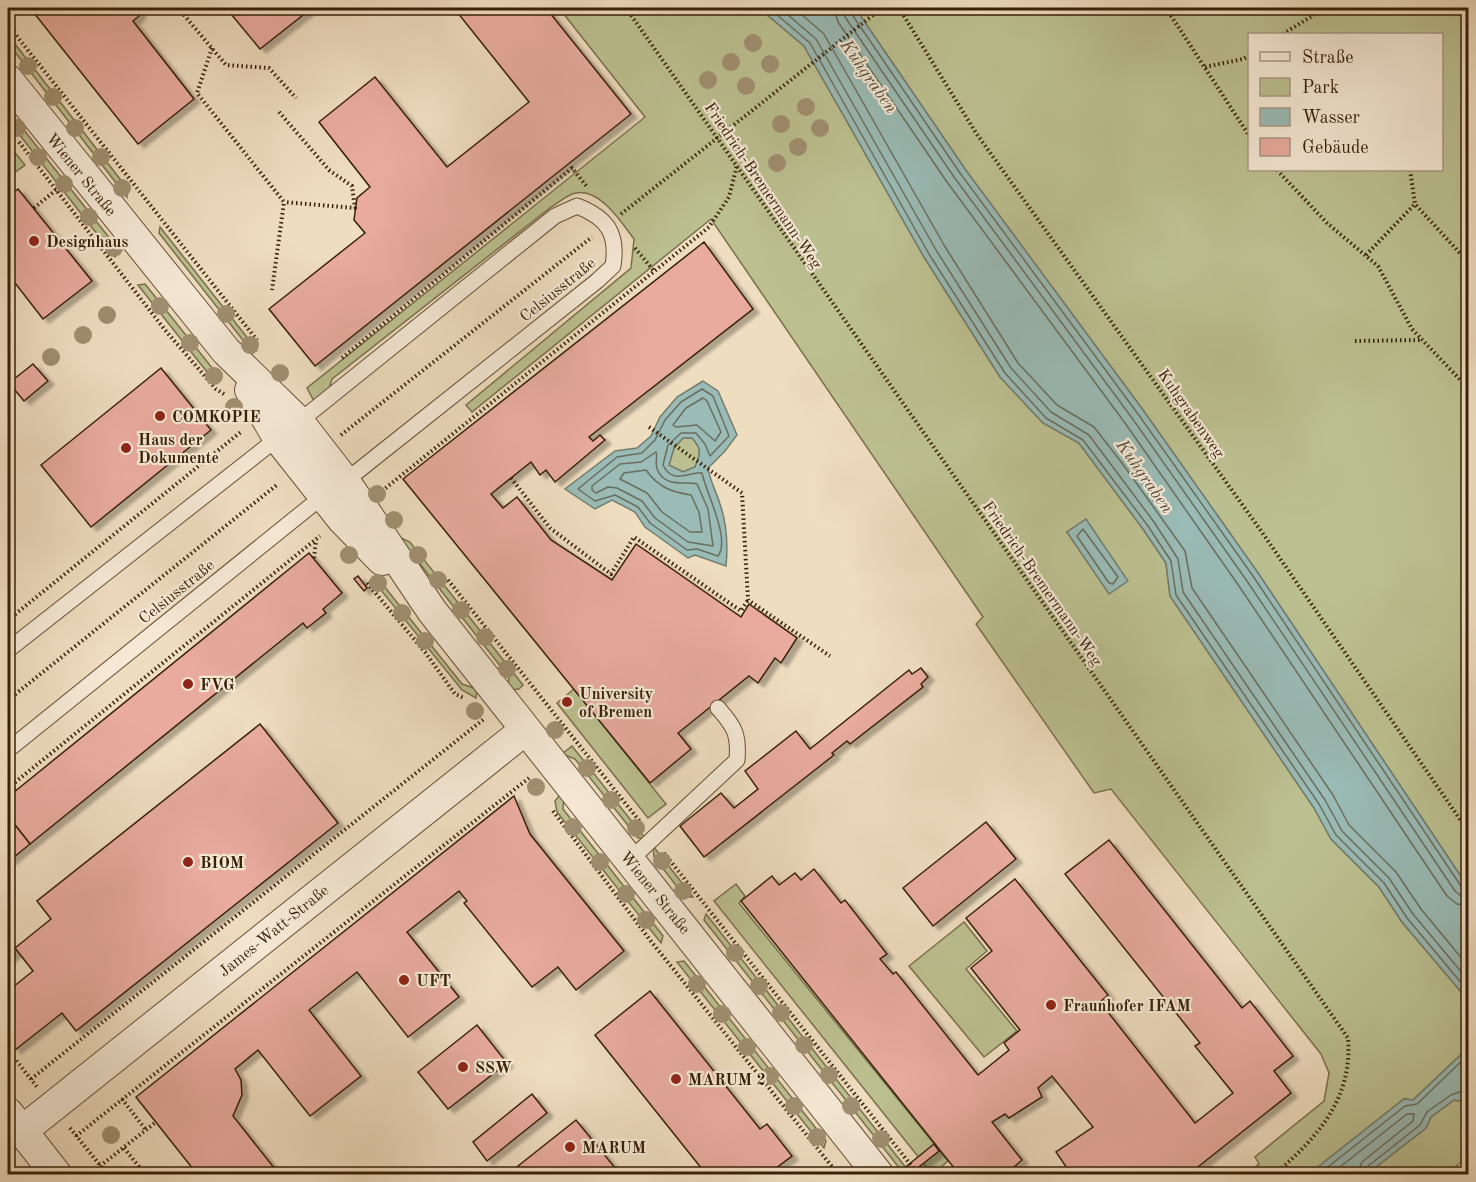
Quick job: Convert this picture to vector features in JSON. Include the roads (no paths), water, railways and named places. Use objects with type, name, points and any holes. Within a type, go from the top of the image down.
[{"type":"street","name":"Wiener Straße","points":[[8,80],[226,351],[280,424],[432,611],[517,735],[630,860],[878,1174]]},
{"type":"street","name":"Wiener Straße","points":[[334,488],[342,519],[432,611]]},
{"type":"street","name":"James-Watt-Straße","points":[[15,1122],[517,735]]},
{"type":"street","points":[[15,1122],[56,1174]]},
{"type":"lane","name":"Celsiusstraße","points":[[8,750],[613,266],[616,244],[606,225],[593,212],[577,206],[555,216],[280,424]]},
{"type":"lane","points":[[8,650],[280,424]]},
{"type":"lane","points":[[630,860],[737,760],[739,740],[730,721],[718,708]]},
{"type":"water","name":"Kuhgraben","points":[[759,8],[855,8],[965,169],[1143,410],[1258,573],[1468,887],[1468,1000],[1402,922],[1379,887],[1331,839],[1314,808],[1170,596],[1166,563],[1079,443],[1043,423],[1000,377],[924,257],[804,46]]},
{"type":"water","points":[[703,381],[718,391],[737,435],[708,468],[724,519],[727,542],[726,566],[695,555],[688,558],[645,527],[635,512],[612,500],[595,509],[565,489],[615,451],[637,448],[651,436],[660,417],[677,397]],"holes":[[[683,438],[692,438],[700,451],[695,467],[683,472],[669,465],[674,448]]]},
{"type":"water","points":[[1086,519],[1128,581],[1109,594],[1067,532]]},
{"type":"water","points":[[1468,1048],[1468,1094],[1459,1101],[1454,1100],[1431,1117],[1426,1128],[1367,1174],[1309,1174],[1404,1099],[1413,1100]]},
{"type":"place","name":"Designhaus","points":[[34,241]]},
{"type":"place","name":"COMKOPIE","points":[[160,416]]},
{"type":"place","name":"Haus der Dokumente","points":[[126,448]]},
{"type":"place","name":"FVG","points":[[188,684]]},
{"type":"place","name":"University of Bremen","points":[[567,702]]},
{"type":"place","name":"BIOM","points":[[188,862]]},
{"type":"place","name":"UFT","points":[[404,980]]},
{"type":"place","name":"Fraunhofer IFAM","points":[[1051,1005]]},
{"type":"place","name":"SSW","points":[[463,1067]]},
{"type":"place","name":"MARUM 2","points":[[676,1079]]},
{"type":"place","name":"MARUM","points":[[570,1147]]}]
